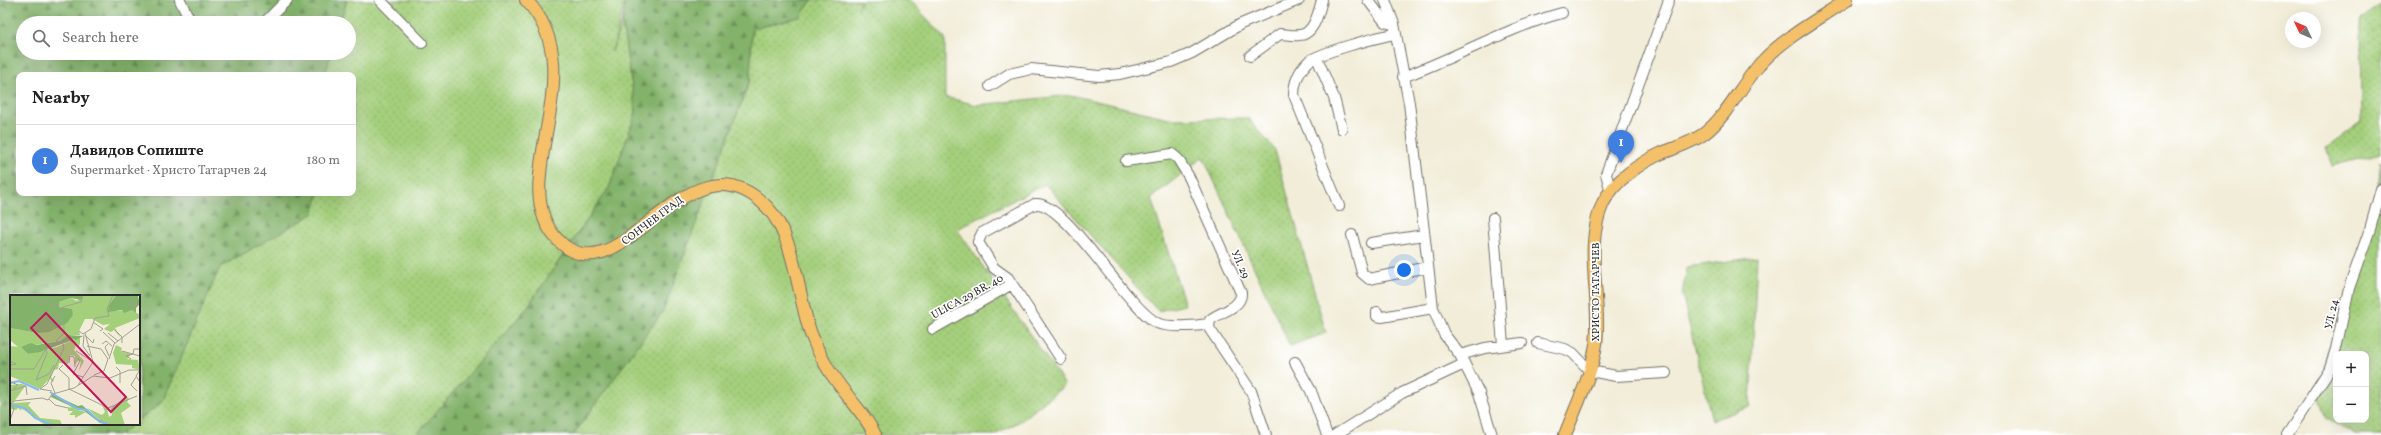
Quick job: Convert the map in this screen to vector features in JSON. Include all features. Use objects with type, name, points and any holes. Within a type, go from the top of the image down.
[{"type":"main road","name":"СОНЧЕВ ГРАД","points":[[526,0],[537,12],[547,32],[553,54],[554,81],[539,194],[541,212],[557,239],[576,252],[588,255],[600,253],[616,247],[688,193],[708,186],[726,186],[746,192],[768,208],[776,220],[784,236],[811,332],[817,348],[825,365],[867,420],[875,435]]},
{"type":"main road","name":"ХРИСТО ТАТАРЧЕВ","points":[[1565,435],[1590,371],[1596,342],[1593,258],[1596,231],[1603,204],[1611,192],[1624,178],[1643,163],[1682,146],[1706,132],[1763,61],[1847,0]]},
{"type":"street","points":[[180,0],[188,16]]},
{"type":"street","points":[[271,16],[287,0]]},
{"type":"street","points":[[380,0],[422,43]]},
{"type":"street","points":[[990,86],[1008,74],[1030,70],[1099,76],[1120,74],[1171,62],[1192,53],[1241,24],[1299,0]]},
{"type":"street","points":[[1250,56],[1280,34],[1300,36],[1306,32],[1318,13],[1322,0]]},
{"type":"street","points":[[1368,0],[1386,22],[1395,29]]},
{"type":"street","points":[[1386,0],[1395,29],[1409,103],[1433,308],[1444,334],[1462,359],[1479,393],[1492,435]]},
{"type":"street","points":[[1611,192],[1606,174],[1668,0]]},
{"type":"street","points":[[1403,77],[1455,57],[1517,27],[1562,13]]},
{"type":"street","points":[[1339,206],[1294,95],[1294,86],[1299,74],[1309,62],[1395,29]]},
{"type":"street","points":[[1317,58],[1334,98],[1342,129]]},
{"type":"street","name":"УЛ. 29","points":[[1126,161],[1172,154],[1178,159],[1189,177],[1241,293],[1237,304],[1212,318],[1208,324]]},
{"type":"street","name":"УЛ. 24","points":[[2287,435],[2329,370],[2336,349],[2349,288],[2370,229],[2381,190]]},
{"type":"street","points":[[1061,358],[1008,278],[994,268],[978,242],[978,238],[982,233],[1008,218],[1041,203],[1050,207],[1062,217],[1110,276],[1156,323],[1178,326],[1208,324],[1213,336],[1251,391],[1266,435]]},
{"type":"street","points":[[1493,218],[1503,345]]},
{"type":"street","points":[[1352,234],[1362,273],[1369,279],[1428,267]]},
{"type":"street","points":[[1371,243],[1424,235]]},
{"type":"street","name":"ULICA 29 BR. 40","points":[[933,329],[1012,284]]},
{"type":"street","points":[[1377,312],[1378,316],[1382,317],[1433,308]]},
{"type":"street","points":[[1335,435],[1402,393],[1462,359],[1503,345],[1522,342]]},
{"type":"street","points":[[1538,343],[1565,349],[1573,354],[1590,371],[1616,376],[1666,373]]},
{"type":"street","points":[[1295,362],[1311,391],[1327,435]]},
{"type":"green space","points":[[0,0],[347,0],[342,16],[16,16],[16,60],[329,60],[326,72],[16,72],[16,196],[318,196],[313,214],[220,267],[162,402],[140,419],[140,295],[10,295],[10,425],[133,425],[119,435],[0,435]]},
{"type":"green space","points":[[347,0],[625,0],[612,52],[622,21],[636,113],[609,188],[526,309],[416,435],[119,435],[133,425],[140,425],[140,419],[162,402],[220,267],[312,214],[318,196],[356,196],[356,72],[326,72],[329,60],[356,60],[356,16],[342,16]]},
{"type":"green space","points":[[626,0],[812,0],[800,17],[752,29],[750,80],[663,311],[573,435],[416,435],[526,309],[609,188],[636,113],[622,21]]},
{"type":"green space","points":[[812,0],[861,0],[858,9],[862,0],[910,0],[945,38],[945,97],[977,105],[1071,95],[1173,119],[1248,118],[1275,150],[1326,333],[1290,346],[1203,157],[1151,198],[1185,305],[1158,311],[1045,184],[957,229],[1065,385],[1022,420],[995,435],[573,435],[663,311],[750,80],[752,29],[800,17]]},
{"type":"green space","points":[[2381,5],[2381,153],[2332,166],[2326,148],[2362,122],[2361,19]]},
{"type":"green space","points":[[2381,161],[2381,435],[2356,435],[2336,423],[2369,423],[2369,351],[2335,351],[2376,206]]},
{"type":"green space","points":[[1757,257],[1750,407],[1712,420],[1682,294],[1687,267]]},
{"type":"green space","points":[[2333,358],[2333,422],[2327,418],[2316,387]]},
{"type":"place","name":"Давидов Сопиште","points":[[1621,163]]}]
